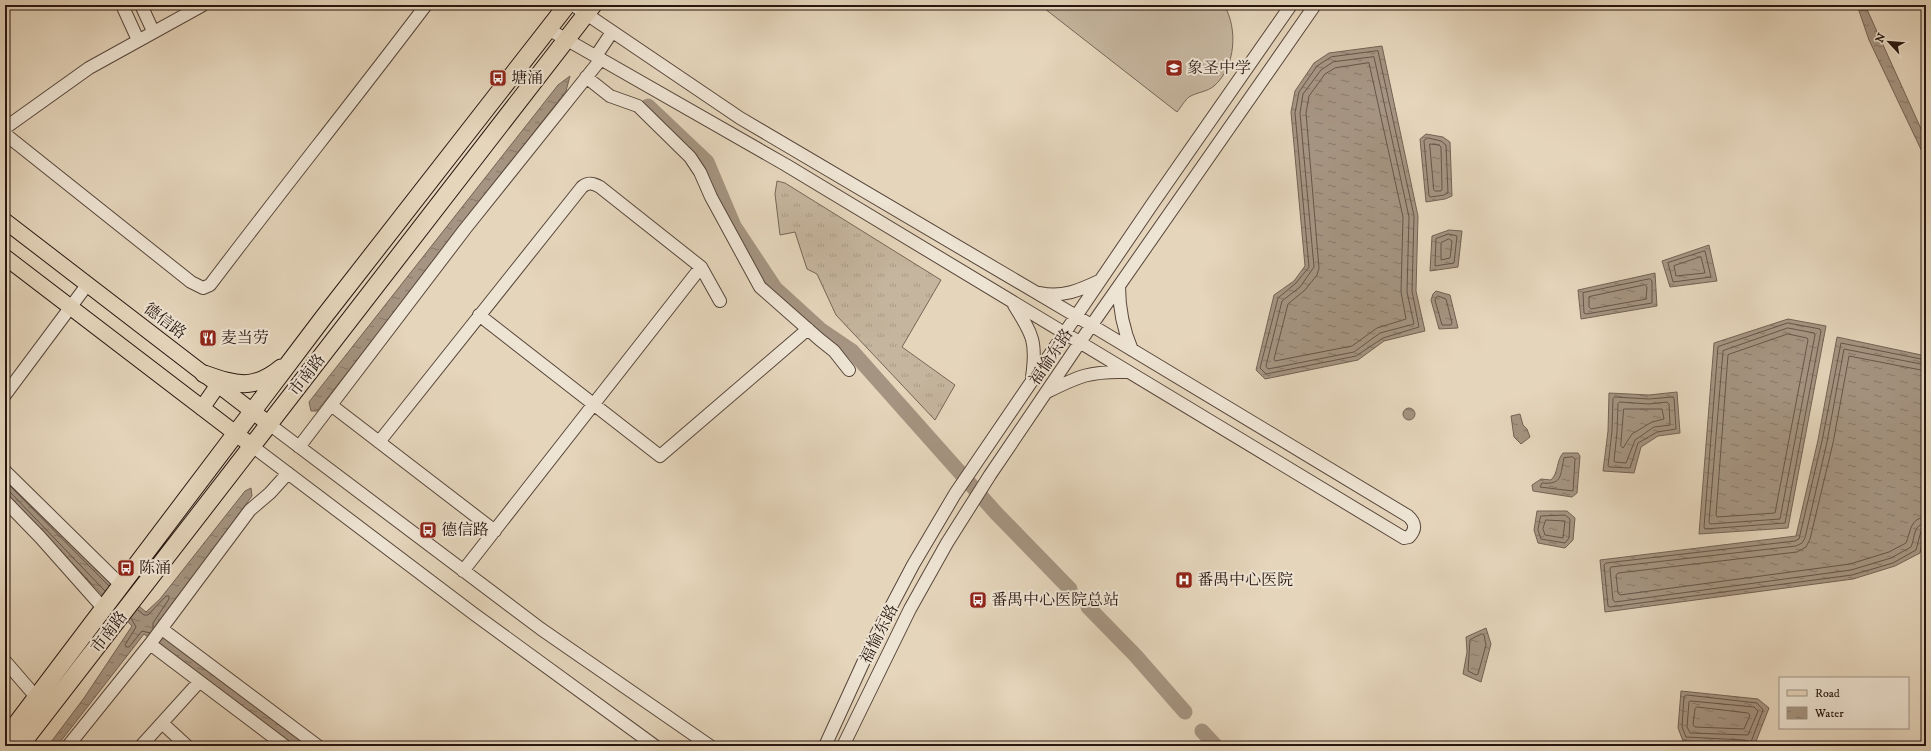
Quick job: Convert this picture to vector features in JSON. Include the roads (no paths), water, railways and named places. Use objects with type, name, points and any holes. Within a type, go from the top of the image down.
[{"type":"highway","name":"市南路","points":[[5,739],[122,587],[293,358],[567,5]]},
{"type":"highway","name":"市南路","points":[[20,746],[548,64],[566,39],[584,8]]},
{"type":"highway","points":[[530,52],[548,64]]},
{"type":"highway","points":[[204,374],[230,384],[248,385],[271,376],[293,358]]},
{"type":"main road","name":"德信路","points":[[5,221],[269,424]]},
{"type":"main road","points":[[5,257],[252,446]]},
{"type":"main road","points":[[202,408],[218,385]]},
{"type":"street","points":[[122,5],[138,40]]},
{"type":"street","points":[[141,5],[153,31]]},
{"type":"street","points":[[5,128],[89,68],[153,31],[203,5]]},
{"type":"street","points":[[5,134],[106,213],[141,244],[191,282],[202,288],[206,288],[210,286],[273,202],[338,122],[426,5]]},
{"type":"street","name":"福愉东路","points":[[825,746],[877,632],[913,565],[955,494],[974,464],[1291,5]]},
{"type":"street","name":"福愉东路","points":[[843,746],[910,609],[990,475],[1091,326],[1315,5]]},
{"type":"street","points":[[548,29],[786,165],[1012,303],[1404,538],[1409,537],[1412,534],[1415,527],[1413,521],[1408,516],[1076,316],[740,118],[612,32],[584,8]]},
{"type":"street","points":[[299,447],[465,229],[586,77],[612,32]]},
{"type":"street","points":[[586,77],[610,96],[638,106],[690,157],[700,172],[711,197],[760,287],[834,351],[850,370]]},
{"type":"street","points":[[379,442],[586,183],[594,183],[600,187],[701,266],[720,301]]},
{"type":"street","points":[[463,572],[701,266]]},
{"type":"street","points":[[1035,292],[1048,295],[1059,295],[1077,291],[1100,281]]},
{"type":"street","points":[[5,396],[87,285]]},
{"type":"street","points":[[1119,286],[1119,302],[1122,321],[1125,335],[1132,350]]},
{"type":"street","points":[[1012,303],[1029,329],[1034,347],[1032,381]]},
{"type":"street","points":[[479,316],[660,456],[808,329]]},
{"type":"street","points":[[1023,393],[1042,398],[1077,377],[1101,371],[1127,372]]},
{"type":"street","points":[[331,405],[495,531]]},
{"type":"street","name":"德信路","points":[[269,424],[463,572],[541,629],[710,746]]},
{"type":"street","points":[[252,446],[474,614],[655,746]]},
{"type":"street","points":[[5,471],[122,587]]},
{"type":"street","points":[[68,746],[151,643],[250,510],[270,493],[288,473]]},
{"type":"street","points":[[5,501],[105,608]]},
{"type":"street","points":[[161,630],[318,746]]},
{"type":"street","points":[[151,643],[199,682],[285,746]]},
{"type":"street","points":[[5,661],[37,698]]},
{"type":"street","points":[[141,746],[199,682]]},
{"type":"street","points":[[162,723],[187,746]]},
{"type":"water","points":[[1857,5],[1865,5],[1922,131],[1926,140],[1926,160],[1869,40]]},
{"type":"water","points":[[1382,46],[1418,216],[1416,291],[1425,331],[1384,341],[1358,360],[1265,379],[1256,370],[1274,295],[1294,281],[1305,266],[1291,112],[1295,91],[1314,63],[1329,53]]},
{"type":"water","points":[[570,76],[566,91],[317,411],[311,411],[309,402],[558,85]]},
{"type":"water","points":[[1426,134],[1443,137],[1450,142],[1452,196],[1445,199],[1426,202],[1420,139]]},
{"type":"water","points":[[1449,230],[1462,231],[1458,267],[1430,271],[1432,236]]},
{"type":"water","points":[[1709,245],[1717,281],[1670,287],[1662,261]]},
{"type":"water","points":[[1655,273],[1657,306],[1581,319],[1578,290]]},
{"type":"water","points":[[1436,291],[1450,295],[1458,328],[1439,329],[1431,300]]},
{"type":"water","points":[[1788,319],[1826,326],[1788,528],[1699,534],[1714,343]]},
{"type":"water","points":[[1837,337],[1926,356],[1926,524],[1920,553],[1895,566],[1853,579],[1605,612],[1600,560],[1796,536],[1818,440]]},
{"type":"water","points":[[1677,392],[1680,433],[1658,436],[1641,447],[1634,473],[1603,471],[1608,431],[1609,393],[1649,395]]},
{"type":"water","points":[[1407,408],[1411,408],[1415,414],[1411,420],[1407,420],[1403,416],[1403,412]]},
{"type":"water","points":[[1520,414],[1523,425],[1527,429],[1530,437],[1521,444],[1514,437],[1511,416]]},
{"type":"water","points":[[1563,453],[1578,453],[1580,456],[1577,493],[1572,497],[1533,491],[1532,485],[1541,479],[1551,480],[1554,477],[1559,459]]},
{"type":"water","points":[[5,476],[103,576],[146,612],[160,599],[245,491],[251,488],[252,496],[156,626],[159,631],[309,746],[292,746],[144,634],[57,746],[48,746],[84,698],[132,626],[5,493]]},
{"type":"water","points":[[1537,511],[1567,511],[1575,518],[1573,540],[1565,548],[1538,543],[1534,530]]},
{"type":"water","points":[[1486,628],[1491,644],[1481,682],[1463,674],[1467,652],[1466,637]]},
{"type":"water","points":[[1681,691],[1758,699],[1769,708],[1755,744],[1683,741],[1678,728]]},
{"type":"waterway","points":[[648,106],[707,162],[734,226],[775,288],[821,330],[852,351],[996,513],[1070,589]]},
{"type":"waterway","points":[[1088,607],[1135,655],[1185,712]]},
{"type":"waterway","points":[[1202,731],[1216,746]]},
{"type":"place","name":"象圣中学","points":[[1174,68]]},
{"type":"place","name":"塘涌","points":[[498,78]]},
{"type":"place","name":"麦当劳","points":[[208,338]]},
{"type":"place","name":"德信路","points":[[428,530]]},
{"type":"place","name":"陈涌","points":[[126,568]]},
{"type":"place","name":"番禺中心医院","points":[[1184,580]]},
{"type":"place","name":"番禺中心医院总站","points":[[978,600]]}]
